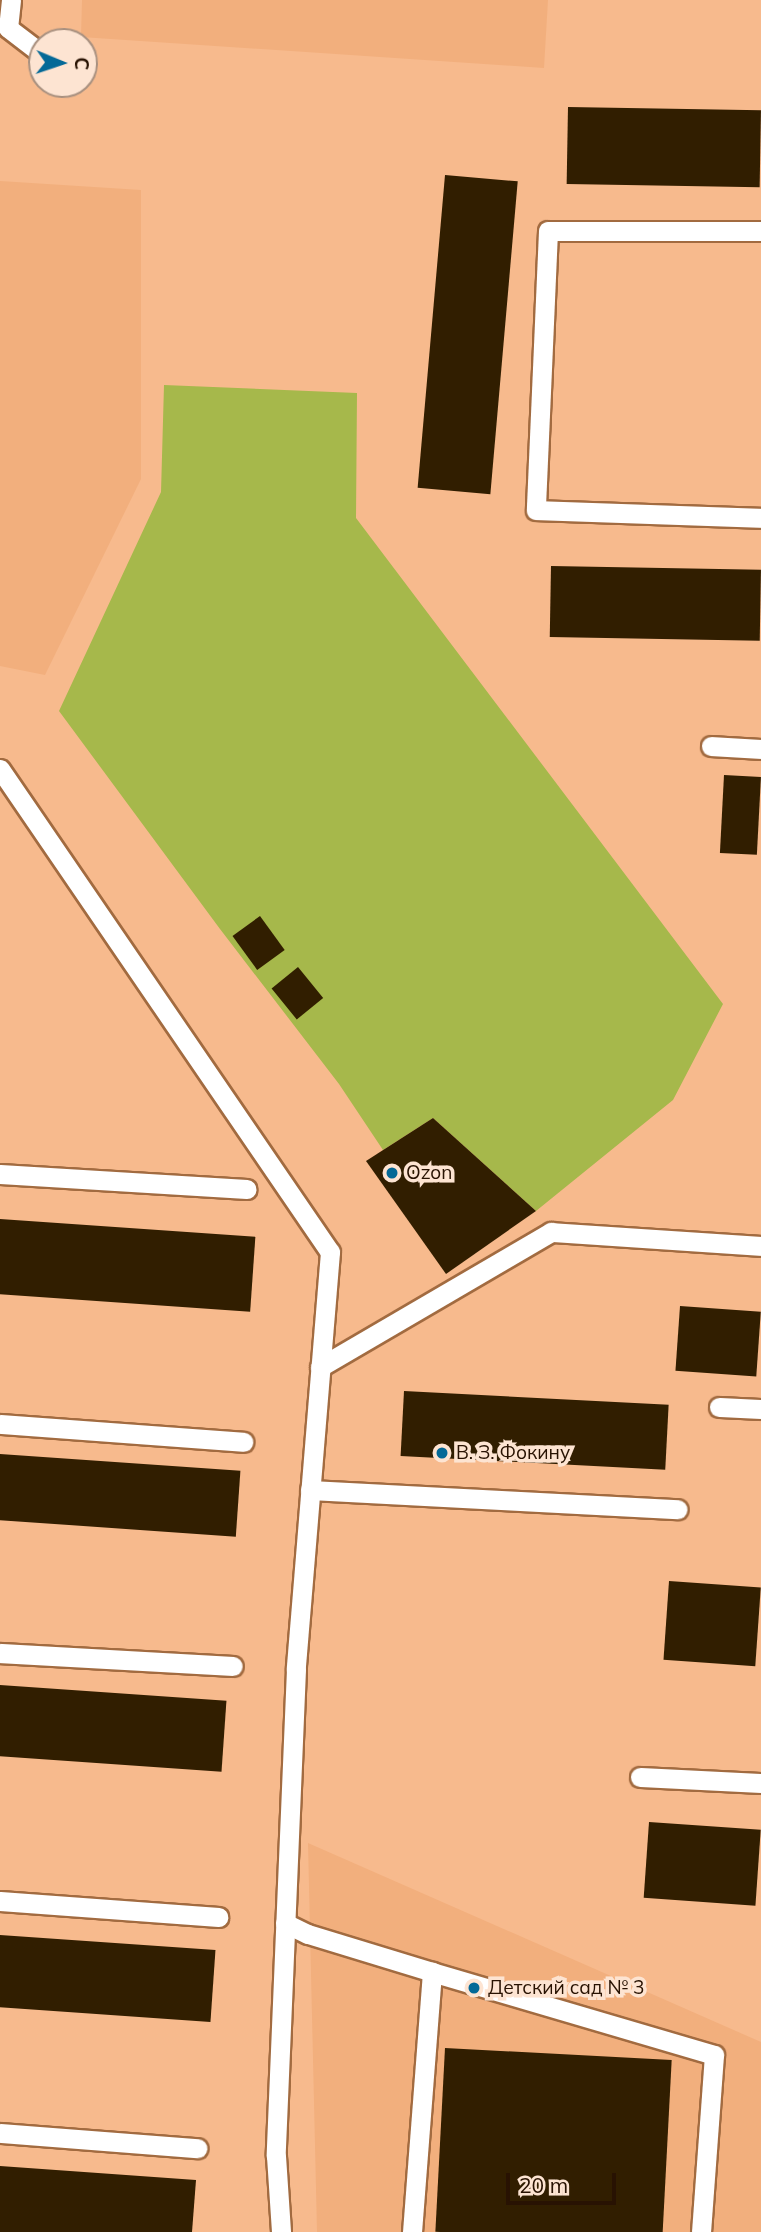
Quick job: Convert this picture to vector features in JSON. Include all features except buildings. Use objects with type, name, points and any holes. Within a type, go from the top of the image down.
[{"type":"lane","points":[[7,3],[8,28],[28,43]]},
{"type":"lane","points":[[761,231],[548,231],[536,510],[761,517]]},
{"type":"lane","points":[[711,746],[761,749]]},
{"type":"lane","points":[[0,769],[330,1252],[296,1669],[276,2156],[281,2232]]},
{"type":"lane","points":[[0,1174],[247,1189]]},
{"type":"lane","points":[[320,1367],[551,1232],[761,1246]]},
{"type":"lane","points":[[719,1407],[761,1409]]},
{"type":"lane","points":[[0,1424],[243,1442]]},
{"type":"lane","points":[[310,1490],[678,1509]]},
{"type":"lane","points":[[0,1653],[233,1666]]},
{"type":"lane","points":[[640,1777],[761,1783]]},
{"type":"lane","points":[[0,1901],[218,1917]]},
{"type":"lane","points":[[285,1923],[308,1934],[714,2055],[701,2232]]},
{"type":"lane","points":[[412,2232],[432,1972]]},
{"type":"lane","points":[[0,2133],[197,2148]]},
{"type":"shaded area","points":[[82,0],[548,0],[544,68],[98,38],[98,28],[81,28]]},
{"type":"shaded area","points":[[0,181],[141,190],[141,479],[45,675],[0,666]]},
{"type":"shaded area","name":"Детский сад № 3","points":[[308,1843],[761,2042],[761,2232],[317,2232]]},
{"type":"green space","points":[[164,385],[357,393],[356,518],[723,1004],[673,1100],[536,1211],[433,1118],[383,1150],[339,1084],[220,929],[59,711],[161,492]]},
{"type":"place","name":"Ozon","points":[[392,1173]]},
{"type":"place","name":"В. З. Фокину","points":[[442,1453]]},
{"type":"place","name":"Детский сад № 3","points":[[474,1988]]}]
